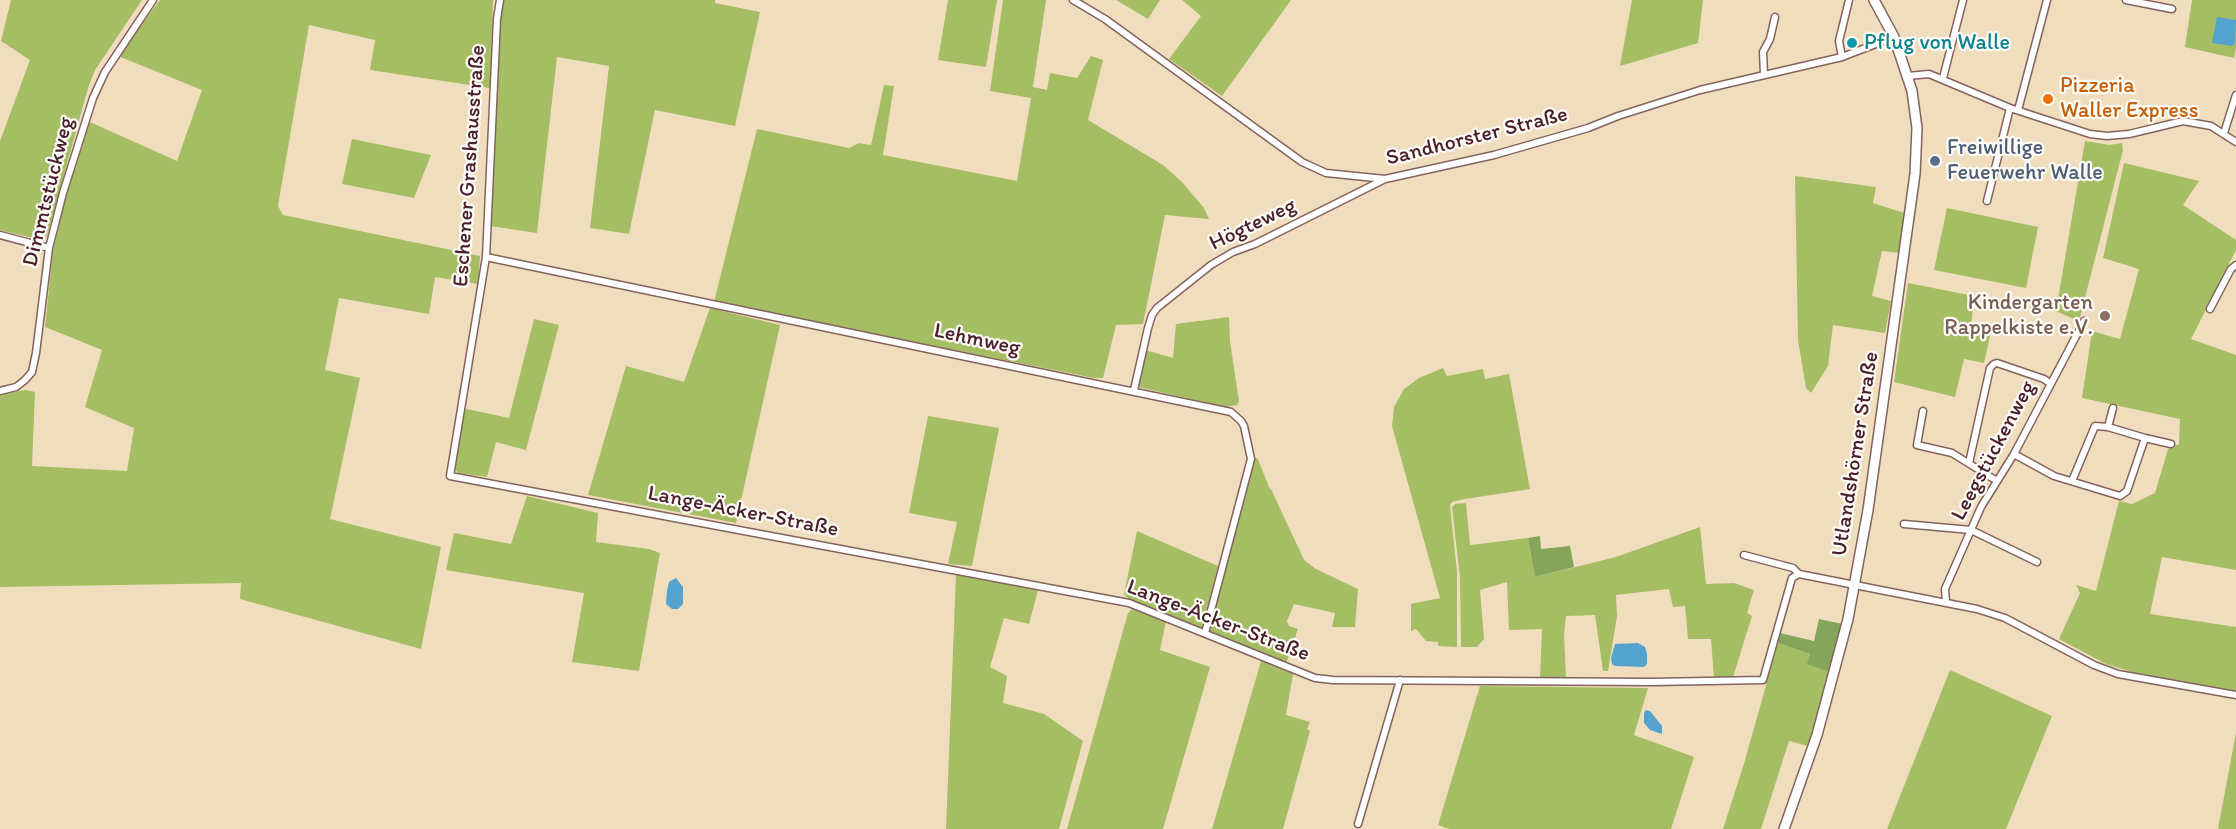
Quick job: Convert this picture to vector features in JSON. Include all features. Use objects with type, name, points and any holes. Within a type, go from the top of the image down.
[{"type":"street","name":"Dimmtstückweg","points":[[0,391],[16,387],[32,372],[49,248],[63,193],[93,98],[105,72],[153,0]]},
{"type":"street","name":"Eschener Grashausstraße","points":[[450,476],[486,257],[497,19],[500,0]]},
{"type":"street","name":"Sandhorster Straße","points":[[1073,0],[1105,19],[1302,162],[1326,173],[1385,179],[1494,155],[1588,128],[1700,90],[1842,57],[1894,37]]},
{"type":"street","points":[[1842,57],[1839,41],[1849,0]]},
{"type":"street","name":"Utlandshörner Straße","points":[[1784,829],[1824,710],[1855,586],[1870,500],[1914,186],[1917,128],[1908,76],[1894,37],[1874,0]]},
{"type":"street","points":[[1943,78],[1962,0]]},
{"type":"street","points":[[2018,110],[2047,0]]},
{"type":"street","points":[[2126,0],[2172,9]]},
{"type":"street","points":[[1764,74],[1762,52],[1770,39],[1775,17]]},
{"type":"street","points":[[1908,76],[1929,74],[1943,78],[2010,108],[2098,135],[2133,133],[2183,122],[2211,126],[2236,142]]},
{"type":"street","points":[[2224,133],[2236,95]]},
{"type":"street","points":[[1987,201],[2010,108]]},
{"type":"street","name":"Högteweg","points":[[1134,390],[1148,327],[1157,308],[1211,265],[1233,252],[1254,244],[1385,179]]},
{"type":"street","points":[[0,235],[49,248]]},
{"type":"street","name":"Lehmweg","points":[[486,257],[1231,412],[1241,421],[1251,454],[1205,633]]},
{"type":"street","points":[[2210,309],[2231,269],[2236,265]]},
{"type":"street","name":"Leegstückenweg","points":[[1946,602],[1945,589],[1981,507],[2014,454],[2084,321]]},
{"type":"street","points":[[1969,463],[1990,368],[1994,363],[2051,384]]},
{"type":"street","points":[[2108,427],[2113,408]]},
{"type":"street","points":[[1923,411],[1917,445],[1952,453],[1998,481]]},
{"type":"street","points":[[2072,481],[2093,428],[2097,425],[2171,444]]},
{"type":"street","points":[[2014,454],[2054,476],[2116,496],[2126,493],[2145,438]]},
{"type":"street","name":"Lange-Äcker-Straße","points":[[450,476],[1116,600],[1147,608],[1315,678],[1333,680],[1652,682],[1763,680],[1792,578],[1799,574]]},
{"type":"street","points":[[1905,524],[1971,530],[2037,562]]},
{"type":"street","points":[[1744,555],[1793,568],[1799,574],[1977,609],[2005,618],[2094,665],[2139,680],[2236,695]]},
{"type":"street","points":[[1358,824],[1400,680]]},
{"type":"green space","points":[[11,0],[142,0],[95,70],[47,236],[37,239],[0,230],[0,141],[30,60],[1,41]]},
{"type":"green space","points":[[160,0],[493,0],[490,88],[370,70],[375,40],[309,25],[278,206],[283,215],[480,256],[478,284],[435,277],[429,314],[339,298],[325,370],[360,378],[330,519],[441,547],[421,649],[240,599],[241,583],[0,587],[0,394],[25,390],[35,392],[32,466],[127,471],[134,428],[85,407],[102,350],[45,327],[53,251],[65,200],[90,122],[177,161],[202,90],[118,56]]},
{"type":"green space","points":[[503,0],[715,0],[715,3],[760,12],[735,126],[655,110],[629,234],[590,228],[609,66],[557,57],[537,233],[490,226],[500,17]]},
{"type":"green space","points":[[948,0],[997,0],[986,67],[938,60]]},
{"type":"green space","points":[[1003,0],[1046,0],[1033,87],[1047,90],[1050,73],[1077,78],[1091,56],[1103,60],[1088,120],[1163,165],[1182,182],[1204,208],[1209,219],[1165,215],[1143,324],[1116,325],[1103,378],[714,302],[757,129],[849,148],[859,143],[871,145],[884,85],[894,86],[883,155],[1017,181],[1031,98],[990,91]]},
{"type":"green space","points":[[1116,0],[1160,0],[1148,19]]},
{"type":"green space","points":[[1182,0],[1291,0],[1222,96],[1169,59],[1201,16]]},
{"type":"green space","points":[[1632,0],[1703,0],[1698,43],[1620,66]]},
{"type":"green space","points":[[2192,0],[2236,0],[2234,58],[2185,47]]},
{"type":"green space","points":[[352,139],[431,155],[414,198],[342,184]]},
{"type":"green space","points":[[2085,141],[2109,145],[2122,143],[2123,150],[2080,317],[2076,320],[2056,311]]},
{"type":"green space","points":[[2124,163],[2199,181],[2183,205],[2236,240],[2236,250],[2191,339],[2236,355],[2236,570],[2162,557],[2150,614],[2236,627],[2236,691],[2152,678],[2106,664],[2059,639],[2080,593],[2076,585],[2096,591],[2119,501],[2132,504],[2155,493],[2168,449],[2179,444],[2180,419],[2082,398],[2092,331],[2120,339],[2139,269],[2103,258]]},
{"type":"green space","points":[[1795,176],[1876,187],[1873,203],[1904,213],[1900,253],[1882,251],[1872,296],[1891,301],[1885,333],[1833,325],[1828,366],[1811,393],[1806,388],[1798,340]]},
{"type":"green space","points":[[1947,208],[2038,227],[2026,288],[1934,270]]},
{"type":"green space","points":[[1908,283],[1974,296],[1971,328],[1991,332],[1984,363],[1964,359],[1955,397],[1894,382]]},
{"type":"green space","points":[[710,308],[780,325],[736,523],[588,495],[626,366],[684,382]]},
{"type":"green space","points":[[1229,317],[1230,342],[1239,401],[1237,405],[1226,407],[1138,387],[1145,350],[1173,358],[1176,324]]},
{"type":"green space","points":[[534,319],[559,325],[526,450],[496,442],[487,477],[458,473],[453,467],[462,408],[509,418]]},
{"type":"green space","points":[[1443,368],[1447,376],[1483,369],[1485,379],[1509,374],[1530,489],[1465,499],[1452,502],[1450,505],[1457,572],[1457,647],[1438,646],[1438,642],[1426,641],[1416,629],[1411,631],[1411,604],[1440,598],[1392,426],[1394,407],[1404,389],[1419,378]]},
{"type":"green space","points":[[928,416],[999,428],[972,566],[948,564],[957,522],[909,513]]},
{"type":"green space","points":[[1254,457],[1258,459],[1304,560],[1316,569],[1358,589],[1355,627],[1332,627],[1335,613],[1294,604],[1287,621],[1289,626],[1298,629],[1286,664],[1210,633],[1209,627]]},
{"type":"green space","points":[[527,496],[598,513],[596,542],[649,549],[660,553],[639,671],[572,662],[584,593],[446,570],[454,533],[511,544]]},
{"type":"green space","points":[[1466,503],[1470,545],[1528,538],[1535,577],[1616,557],[1700,527],[1706,584],[1734,583],[1754,590],[1747,613],[1752,616],[1733,677],[1714,678],[1711,639],[1688,639],[1685,606],[1673,607],[1669,589],[1616,595],[1617,616],[1608,671],[1603,671],[1595,615],[1566,616],[1564,635],[1566,678],[1540,678],[1542,629],[1509,630],[1507,582],[1480,590],[1484,639],[1477,647],[1461,647],[1460,578],[1452,507],[1455,504]]},
{"type":"green space","points":[[1137,531],[1218,566],[1202,627],[1129,599],[1124,594]]},
{"type":"green space","points":[[1540,536],[1541,549],[1570,546],[1574,567],[1535,577],[1528,538]]},
{"type":"green space","points":[[956,575],[1038,590],[1029,624],[1004,618],[990,667],[1007,676],[1003,703],[1044,714],[1083,741],[1059,829],[946,829]]},
{"type":"green space","points":[[1132,609],[1166,621],[1160,650],[1210,667],[1163,829],[1067,829],[1128,613]]},
{"type":"green space","points":[[1819,619],[1843,624],[1830,672],[1807,664],[1810,654],[1778,643],[1780,633],[1814,641]]},
{"type":"green space","points":[[1778,643],[1810,654],[1830,672],[1815,725],[1808,746],[1789,741],[1761,829],[1723,829],[1743,767]]},
{"type":"green space","points":[[1261,661],[1293,674],[1286,715],[1310,722],[1307,729],[1310,731],[1283,829],[1212,829]]},
{"type":"green space","points":[[1950,670],[2052,716],[2006,829],[1887,829]]},
{"type":"green space","points":[[1480,686],[1648,688],[1634,735],[1694,757],[1671,829],[1449,829],[1438,825]]},
{"type":"green space","points":[[2236,733],[2236,829],[2218,829]]},
{"type":"water","points":[[2217,17],[2236,20],[2235,43],[2232,46],[2212,43]]},
{"type":"water","points":[[676,578],[683,587],[683,604],[678,609],[672,609],[666,604],[667,591],[669,582]]},
{"type":"water","points":[[1638,643],[1645,647],[1647,654],[1647,664],[1644,667],[1612,664],[1611,658],[1615,644]]},
{"type":"water","points":[[1646,710],[1650,711],[1662,726],[1662,734],[1650,730],[1644,723]]},
{"type":"place","name":"Pflug von Walle","points":[[1852,43]]},
{"type":"place","name":"Pizzeria Waller Express","points":[[2048,99]]},
{"type":"place","name":"Freiwillige Feuerwehr Walle","points":[[1935,161]]},
{"type":"place","name":"Kindergarten Rappelkiste e.V.","points":[[2105,316]]}]
